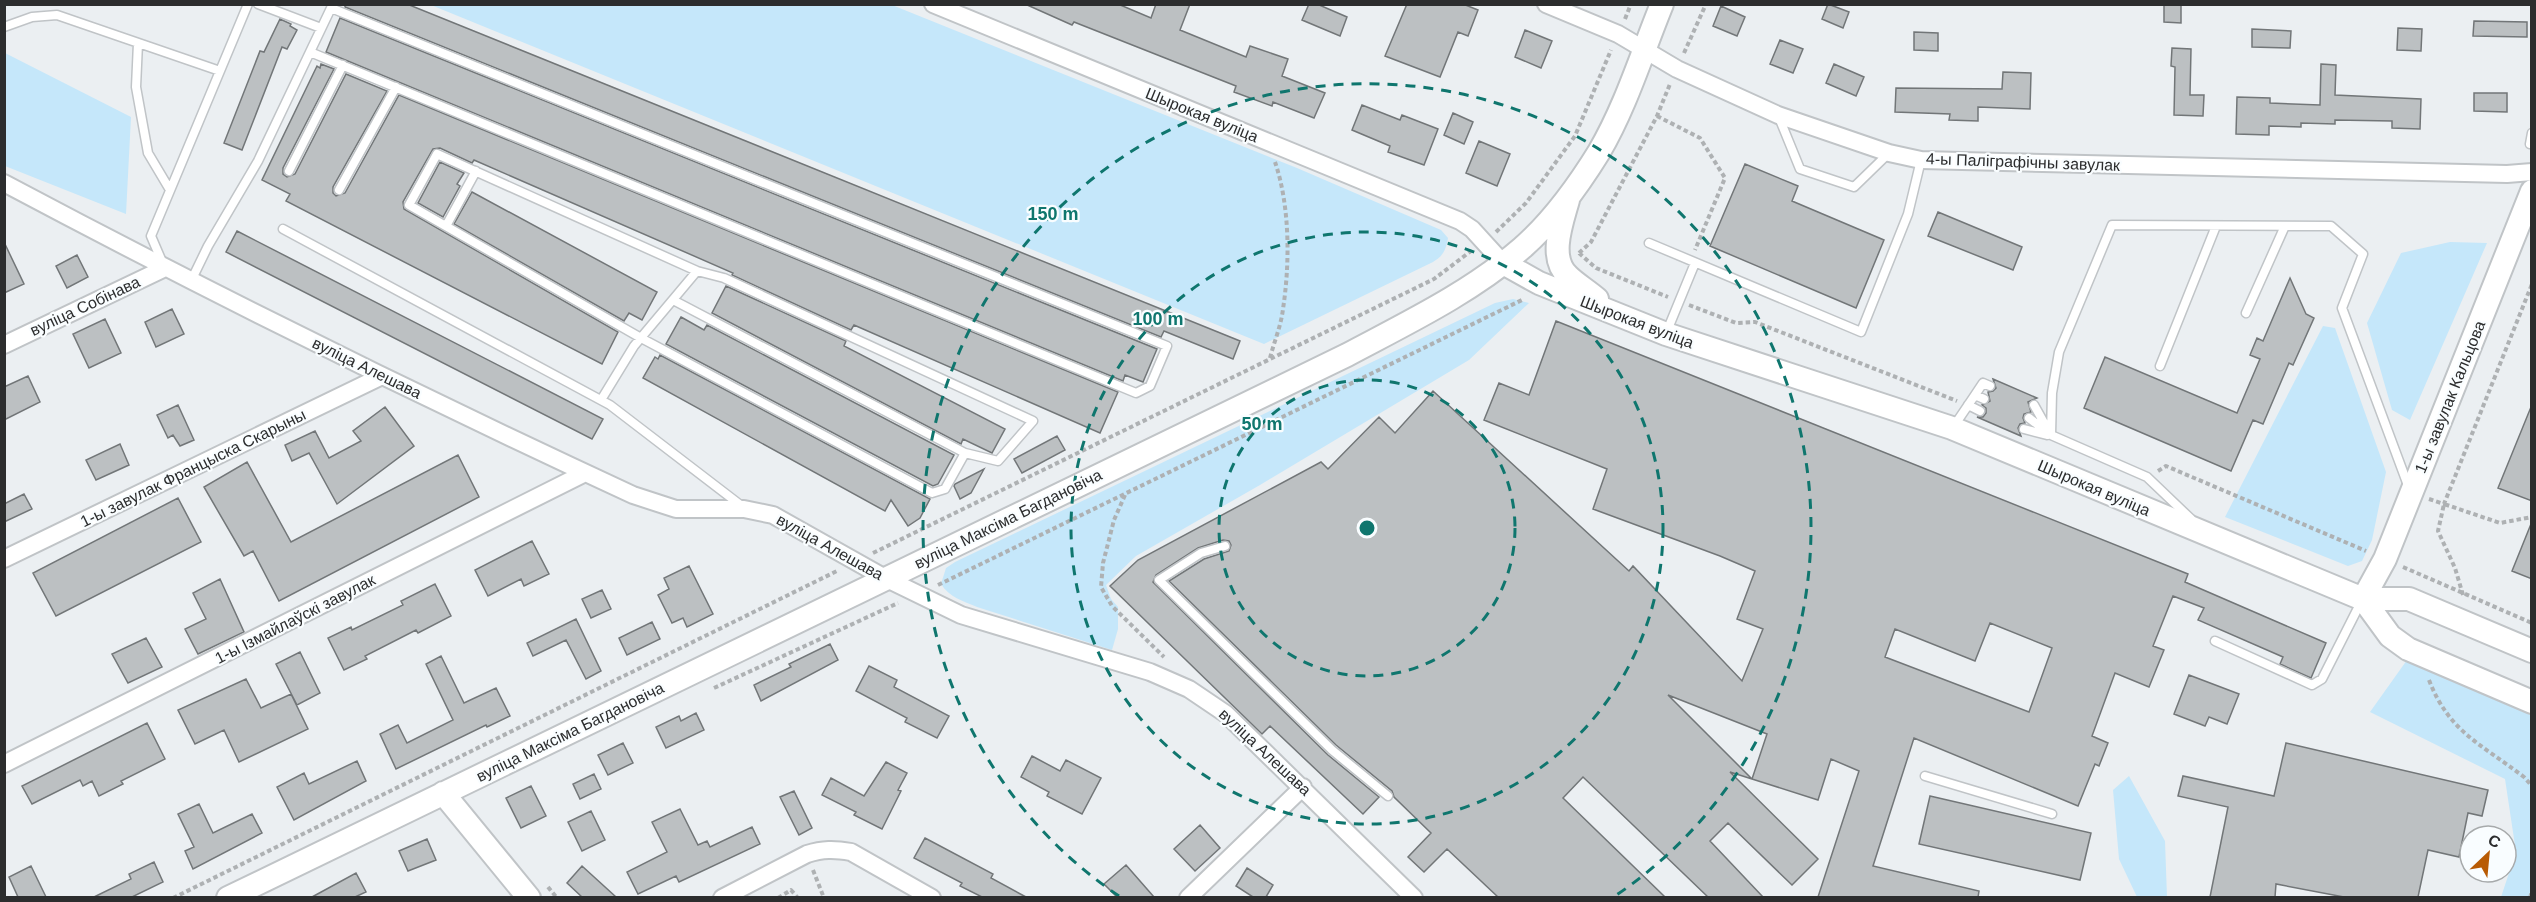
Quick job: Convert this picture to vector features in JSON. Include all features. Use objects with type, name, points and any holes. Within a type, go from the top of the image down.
[{"type":"main road","name":"вуліца Максіма Багдановіча","points":[[228,897],[1347,356],[1477,283],[1524,246],[1568,198],[1600,150],[1662,4]]},
{"type":"main road","name":"1-ы завулак Кальцова","points":[[2363,599],[2385,559],[2532,191]]},
{"type":"main road","points":[[1568,198],[1558,239],[1558,259],[1565,274],[1620,316]]},
{"type":"main road","name":"Шырокая вуліца","points":[[1503,263],[1539,283],[1666,334],[1952,428],[2363,599],[2409,599],[2532,651]]},
{"type":"main road","points":[[2363,599],[2390,636],[2408,649],[2532,702]]},
{"type":"main road","points":[[443,793],[528,897]]},
{"type":"street","name":"Шырокая вуліца","points":[[933,4],[1460,222],[1472,229],[1503,263]]},
{"type":"street","name":"4-ы Паліграфічны завулак","points":[[1546,4],[1618,34],[1677,69],[1778,115],[1889,153],[1921,160],[2507,174],[2532,172]]},
{"type":"street","name":"вуліца Алешава","points":[[4,183],[165,268],[382,376],[633,495],[665,507],[744,508],[761,511],[784,520],[916,595],[971,619],[1150,672],[1189,689],[1226,714],[1414,897]]},
{"type":"street","name":"вуліца Собінава","points":[[4,345],[165,268]]},
{"type":"street","name":"1-ы завулак Францыска Скарыны","points":[[4,560],[382,376]]},
{"type":"street","name":"1-ы Ізмайлаўскі завулак","points":[[4,764],[585,473]]},
{"type":"street","points":[[1188,897],[1303,787]]},
{"type":"street","points":[[722,897],[807,854],[836,849],[851,852],[932,897]]},
{"type":"lane","points":[[165,268],[151,236],[248,4]]},
{"type":"lane","points":[[258,4],[321,28]]},
{"type":"lane","points":[[191,281],[208,246],[258,161],[321,28],[331,8],[1167,346],[1150,386],[1136,393],[310,52]]},
{"type":"lane","points":[[4,27],[32,17],[57,15],[220,71]]},
{"type":"lane","points":[[138,43],[136,87],[148,153],[170,190]]},
{"type":"lane","points":[[289,171],[343,65]]},
{"type":"lane","points":[[339,190],[396,87]]},
{"type":"lane","points":[[1778,115],[1800,170],[1854,187],[1889,153]]},
{"type":"lane","points":[[2530,144],[2532,133]]},
{"type":"lane","points":[[673,300],[965,453],[998,461],[1033,421],[724,278],[697,271],[437,154],[409,205],[641,338],[932,493],[945,489],[965,453]]},
{"type":"lane","points":[[1649,243],[1861,332],[1908,214],[1921,160]]},
{"type":"lane","points":[[446,226],[476,171]]},
{"type":"lane","points":[[2051,435],[2052,393],[2059,352],[2112,225],[2331,226],[2363,254],[2342,308],[2411,494]]},
{"type":"lane","points":[[2160,366],[2216,226]]},
{"type":"lane","points":[[2246,313],[2285,226]]},
{"type":"lane","points":[[283,229],[601,400],[744,508]]},
{"type":"lane","points":[[1666,334],[1695,262]]},
{"type":"lane","points":[[601,400],[641,338],[697,271]]},
{"type":"lane","points":[[1952,428],[1983,383],[1990,386]]},
{"type":"lane","points":[[1975,395],[1984,399]]},
{"type":"lane","points":[[1968,405],[1980,411]]},
{"type":"lane","points":[[2034,405],[2051,435]]},
{"type":"lane","points":[[2029,418],[2051,435]]},
{"type":"lane","points":[[2024,429],[2051,435],[2147,477],[2208,536]]},
{"type":"lane","points":[[1225,546],[1201,553],[1159,580],[1332,750],[1388,796]]},
{"type":"lane","points":[[2215,641],[2312,685],[2322,679],[2363,599]]},
{"type":"lane","points":[[1925,776],[2052,814]]},
{"type":"path","points":[[1706,4],[1657,116],[1591,242],[1579,253],[1596,268],[1679,301],[1736,323],[1755,322],[1968,405]]},
{"type":"path","points":[[1657,116],[1700,138],[1725,178],[1693,255],[1695,262]]},
{"type":"path","points":[[1268,142],[1283,186],[1287,240],[1283,310],[1270,359]]},
{"type":"path","points":[[2463,595],[2455,568],[2438,531],[2444,504],[2532,284]]},
{"type":"path","points":[[916,595],[1523,300]]},
{"type":"path","points":[[2147,477],[2166,466],[2532,623]]},
{"type":"path","points":[[1126,494],[1114,520],[1103,562],[1101,587],[1112,606],[1167,660]]},
{"type":"path","points":[[2444,504],[2500,523],[2532,517]]},
{"type":"path","points":[[2429,679],[2437,700],[2459,730],[2524,777],[2532,786]]},
{"type":"path","points":[[807,854],[824,897]]},
{"type":"path","points":[[778,897],[791,890],[798,897]]},
{"type":"path","points":[[2530,897],[2532,891]]},
{"type":"shaded area","points":[[431,5],[892,5],[1297,168],[1441,230],[1448,238],[1442,255],[1433,262],[1264,344]]},
{"type":"shaded area","points":[[5,53],[131,117],[126,214],[5,166]]},
{"type":"shaded area","points":[[2450,242],[2487,243],[2410,420],[2392,410],[2367,323],[2401,253]]},
{"type":"shaded area","points":[[1513,299],[1529,303],[1469,360],[1136,556],[1106,585],[1111,599],[1118,607],[1118,629],[1112,650],[977,607],[952,595],[941,584],[946,568],[955,562],[1495,303]]},
{"type":"shaded area","points":[[2323,326],[2335,328],[2386,472],[2372,540],[2362,561],[2348,566],[2225,517]]},
{"type":"shaded area","points":[[2407,660],[2531,713],[2531,897],[2501,897],[2505,884],[2518,884],[2518,824],[2512,824],[2505,779],[2370,712]]},
{"type":"shaded area","points":[[2129,776],[2165,841],[2167,897],[2137,897],[2119,859],[2113,790]]},
{"type":"building","points":[[345,4],[407,4],[1240,341],[1233,359],[1164,331],[1161,337],[345,7]]},
{"type":"building","points":[[1025,4],[1118,4],[1151,18],[1156,4],[1190,4],[1180,30],[1246,57],[1250,46],[1288,59],[1282,76],[1325,93],[1314,118],[1273,102],[1272,106],[1234,92],[1236,86],[1074,22],[1072,25]]},
{"type":"building","points":[[1309,4],[1317,4],[1347,17],[1340,36],[1302,20]]},
{"type":"building","points":[[1407,4],[1463,4],[1478,10],[1468,36],[1458,32],[1440,77],[1385,56]]},
{"type":"building","points":[[1828,4],[1849,12],[1843,28],[1822,19]]},
{"type":"building","points":[[2164,4],[2181,4],[2181,23],[2164,22]]},
{"type":"building","points":[[1721,6],[1745,17],[1737,36],[1713,26]]},
{"type":"building","points":[[340,18],[1157,349],[1143,382],[1125,375],[1123,381],[326,52]]},
{"type":"building","points":[[280,19],[297,30],[287,49],[282,47],[242,150],[224,143],[260,51],[264,52]]},
{"type":"building","points":[[2474,21],[2527,22],[2527,37],[2473,36]]},
{"type":"building","points":[[2398,28],[2422,29],[2421,51],[2397,50]]},
{"type":"building","points":[[2252,29],[2291,31],[2290,48],[2252,47]]},
{"type":"building","points":[[1525,30],[1552,41],[1541,68],[1515,57]]},
{"type":"building","points":[[1914,32],[1938,33],[1938,51],[1914,50]]},
{"type":"building","points":[[1780,40],[1803,49],[1793,73],[1770,64]]},
{"type":"building","points":[[2172,48],[2191,49],[2190,95],[2204,95],[2203,116],[2174,115],[2175,67],[2171,66]]},
{"type":"building","points":[[321,64],[334,69],[283,168],[283,174],[287,177],[295,174],[346,74],[387,91],[333,187],[333,193],[336,196],[345,193],[399,95],[1118,392],[1100,433],[854,325],[851,330],[732,275],[733,273],[474,160],[472,163],[440,148],[433,149],[403,202],[404,209],[618,332],[602,364],[286,201],[290,194],[262,180],[317,66],[320,68]]},
{"type":"building","points":[[1834,64],[1864,77],[1856,96],[1826,83]]},
{"type":"building","points":[[2321,64],[2336,65],[2335,95],[2421,99],[2420,129],[2392,128],[2392,121],[2335,120],[2335,124],[2301,123],[2301,127],[2269,126],[2269,135],[2236,134],[2237,97],[2270,98],[2270,103],[2320,105]]},
{"type":"building","points":[[2003,72],[2031,73],[2030,109],[1978,107],[1978,121],[1949,120],[1950,114],[1895,112],[1896,88],[2002,89]]},
{"type":"building","points":[[2474,93],[2507,93],[2507,112],[2474,111]]},
{"type":"building","points":[[1362,105],[1400,120],[1402,115],[1438,129],[1424,165],[1388,152],[1390,146],[1352,130]]},
{"type":"building","points":[[1453,113],[1473,122],[1464,144],[1444,135]]},
{"type":"building","points":[[1479,141],[1510,154],[1497,186],[1466,173]]},
{"type":"building","points":[[440,162],[464,173],[457,184],[460,186],[443,217],[418,203]]},
{"type":"building","points":[[1745,164],[1798,186],[1792,201],[1884,240],[1856,308],[1710,246]]},
{"type":"building","points":[[472,192],[657,292],[642,320],[629,313],[624,321],[454,224]]},
{"type":"building","points":[[1938,212],[2022,247],[2013,270],[1928,236]]},
{"type":"building","points":[[237,231],[603,419],[592,439],[226,252]]},
{"type":"building","points":[[4,242],[24,284],[4,293]]},
{"type":"building","points":[[77,255],[88,277],[67,288],[56,266]]},
{"type":"building","points":[[2290,278],[2306,314],[2314,318],[2293,365],[2289,363],[2263,424],[2253,420],[2231,471],[2084,408],[2105,357],[2237,413],[2260,359],[2250,355],[2257,338],[2263,341]]},
{"type":"building","points":[[726,286],[846,341],[844,346],[1005,429],[992,453],[963,439],[961,444],[712,313]]},
{"type":"building","points":[[172,309],[184,334],[156,347],[145,322]]},
{"type":"building","points":[[681,317],[704,330],[707,325],[954,455],[938,484],[933,486],[666,344]]},
{"type":"building","points":[[105,319],[121,353],[89,368],[73,334]]},
{"type":"building","points":[[1556,321],[2188,574],[2185,582],[2326,643],[2311,678],[2280,664],[2283,657],[2198,620],[2204,608],[2173,596],[2153,646],[2164,650],[2149,687],[2115,673],[2092,736],[2108,743],[2099,766],[2095,764],[2078,806],[1914,738],[1873,866],[1979,891],[1978,897],[1818,897],[1859,771],[1831,759],[1818,800],[1752,779],[1730,772],[1818,859],[1792,885],[1728,823],[1710,841],[1763,897],[1708,897],[1583,777],[1563,798],[1665,897],[1498,897],[1447,849],[1424,872],[1408,857],[1431,833],[1394,797],[1392,791],[1336,745],[1169,581],[1204,559],[1229,551],[1231,545],[1229,541],[1223,540],[1198,548],[1156,575],[1153,582],[1328,755],[1379,797],[1363,814],[1270,726],[1262,734],[1110,586],[1138,560],[1321,462],[1328,469],[1379,417],[1395,433],[1433,391],[1629,571],[1633,566],[1742,681],[1763,629],[1737,619],[1755,571],[1593,509],[1607,469],[1484,420],[1499,383],[1529,395]],"holes":[[[1990,623],[2052,648],[2029,712],[1885,657],[1895,629],[1975,661]],[[1668,695],[1767,734],[1752,779]]]},
{"type":"building","points":[[660,355],[930,499],[920,518],[908,526],[891,500],[885,511],[643,378],[655,357],[658,359]]},
{"type":"building","points":[[28,376],[40,402],[4,420],[4,387]]},
{"type":"building","points":[[1993,379],[2037,398],[2028,402],[2031,412],[2024,414],[2025,423],[2020,424],[2018,428],[2021,436],[1977,417],[1983,417],[1986,413],[1986,408],[1982,405],[1990,401],[1988,392],[1996,388]]},
{"type":"building","points":[[178,405],[194,440],[180,446],[173,435],[168,438],[157,415]]},
{"type":"building","points":[[385,407],[414,446],[337,504],[309,453],[292,461],[285,445],[315,431],[329,458],[361,441],[353,431]]},
{"type":"building","points":[[2532,408],[2532,501],[2498,488]]},
{"type":"building","points":[[1057,436],[1065,450],[1022,473],[1014,459]]},
{"type":"building","points":[[120,444],[129,465],[96,480],[86,460]]},
{"type":"building","points":[[458,455],[479,497],[279,601],[253,551],[244,556],[204,487],[247,462],[291,542]]},
{"type":"building","points":[[984,469],[971,493],[960,499],[955,484]]},
{"type":"building","points":[[24,494],[32,509],[4,522],[4,504]]},
{"type":"building","points":[[178,498],[201,542],[56,616],[33,573]]},
{"type":"building","points":[[2532,524],[2532,579],[2512,571]]},
{"type":"building","points":[[532,541],[549,574],[524,586],[521,579],[488,596],[475,570]]},
{"type":"building","points":[[689,566],[713,614],[687,627],[683,618],[672,623],[658,595],[669,589],[664,578]]},
{"type":"building","points":[[220,579],[244,632],[198,654],[185,629],[206,619],[193,593]]},
{"type":"building","points":[[435,584],[451,616],[418,633],[416,630],[365,656],[367,659],[344,670],[328,638],[351,627],[352,630],[403,605],[401,601]]},
{"type":"building","points":[[602,590],[611,609],[591,618],[582,599]]},
{"type":"building","points":[[576,619],[601,671],[586,679],[566,640],[533,656],[527,643]]},
{"type":"building","points":[[652,622],[660,639],[627,655],[619,638]]},
{"type":"building","points":[[146,638],[162,667],[128,683],[112,654]]},
{"type":"building","points":[[830,644],[838,660],[761,701],[754,685],[791,667],[789,664]]},
{"type":"building","points":[[300,652],[320,693],[297,705],[276,664]]},
{"type":"building","points":[[441,656],[464,703],[496,688],[510,716],[487,727],[486,725],[396,769],[380,734],[398,725],[407,743],[453,720],[426,664]]},
{"type":"building","points":[[869,666],[897,680],[894,687],[949,716],[937,738],[905,722],[907,718],[856,691]]},
{"type":"building","points":[[2189,675],[2239,694],[2227,724],[2209,717],[2205,726],[2174,714]]},
{"type":"building","points":[[246,679],[261,708],[291,694],[308,729],[239,762],[224,730],[195,744],[178,710]]},
{"type":"building","points":[[696,713],[704,730],[666,748],[656,727],[679,716],[681,721]]},
{"type":"building","points":[[147,723],[165,759],[121,781],[123,784],[99,796],[92,781],[83,786],[80,780],[32,804],[22,786]]},
{"type":"building","points":[[623,743],[633,763],[608,775],[598,755]]},
{"type":"building","points":[[2286,743],[2488,790],[2482,816],[2468,813],[2466,824],[2458,824],[2458,857],[2428,850],[2418,897],[2344,897],[2276,884],[2275,897],[2210,897],[2228,807],[2178,796],[2183,776],[2274,796]]},
{"type":"building","points":[[1032,756],[1060,771],[1066,760],[1101,778],[1082,814],[1047,796],[1049,792],[1021,777]]},
{"type":"building","points":[[357,761],[366,781],[294,820],[277,787],[304,773],[309,784]]},
{"type":"building","points":[[886,762],[907,773],[898,790],[901,791],[882,829],[854,815],[856,812],[822,795],[831,778],[864,796]]},
{"type":"building","points":[[594,774],[601,789],[580,799],[573,784]]},
{"type":"building","points":[[531,786],[546,816],[521,828],[506,798]]},
{"type":"building","points":[[794,791],[812,828],[799,835],[780,797]]},
{"type":"building","points":[[1930,796],[2091,833],[2080,880],[1919,844]]},
{"type":"building","points":[[199,804],[213,833],[252,814],[262,833],[193,869],[185,851],[194,847],[178,814]]},
{"type":"building","points":[[680,809],[698,845],[707,841],[710,847],[752,827],[760,844],[679,882],[676,876],[638,894],[627,872],[667,852],[652,822]]},
{"type":"building","points":[[591,811],[605,840],[582,851],[568,822]]},
{"type":"building","points":[[1200,825],[1220,848],[1195,871],[1174,849]]},
{"type":"building","points":[[925,838],[993,874],[991,878],[1026,897],[982,897],[960,886],[962,883],[914,858]]},
{"type":"building","points":[[427,839],[436,860],[408,871],[399,851]]},
{"type":"building","points":[[154,862],[163,882],[132,897],[94,897],[131,879],[129,874]]},
{"type":"building","points":[[1126,865],[1154,897],[1117,897],[1104,884]]},
{"type":"building","points":[[31,866],[46,897],[18,897],[9,877]]},
{"type":"building","points":[[582,866],[616,897],[582,897],[567,883]]},
{"type":"building","points":[[1247,868],[1273,885],[1266,897],[1253,897],[1236,886]]},
{"type":"building","points":[[356,873],[366,892],[355,897],[312,897]]}]
